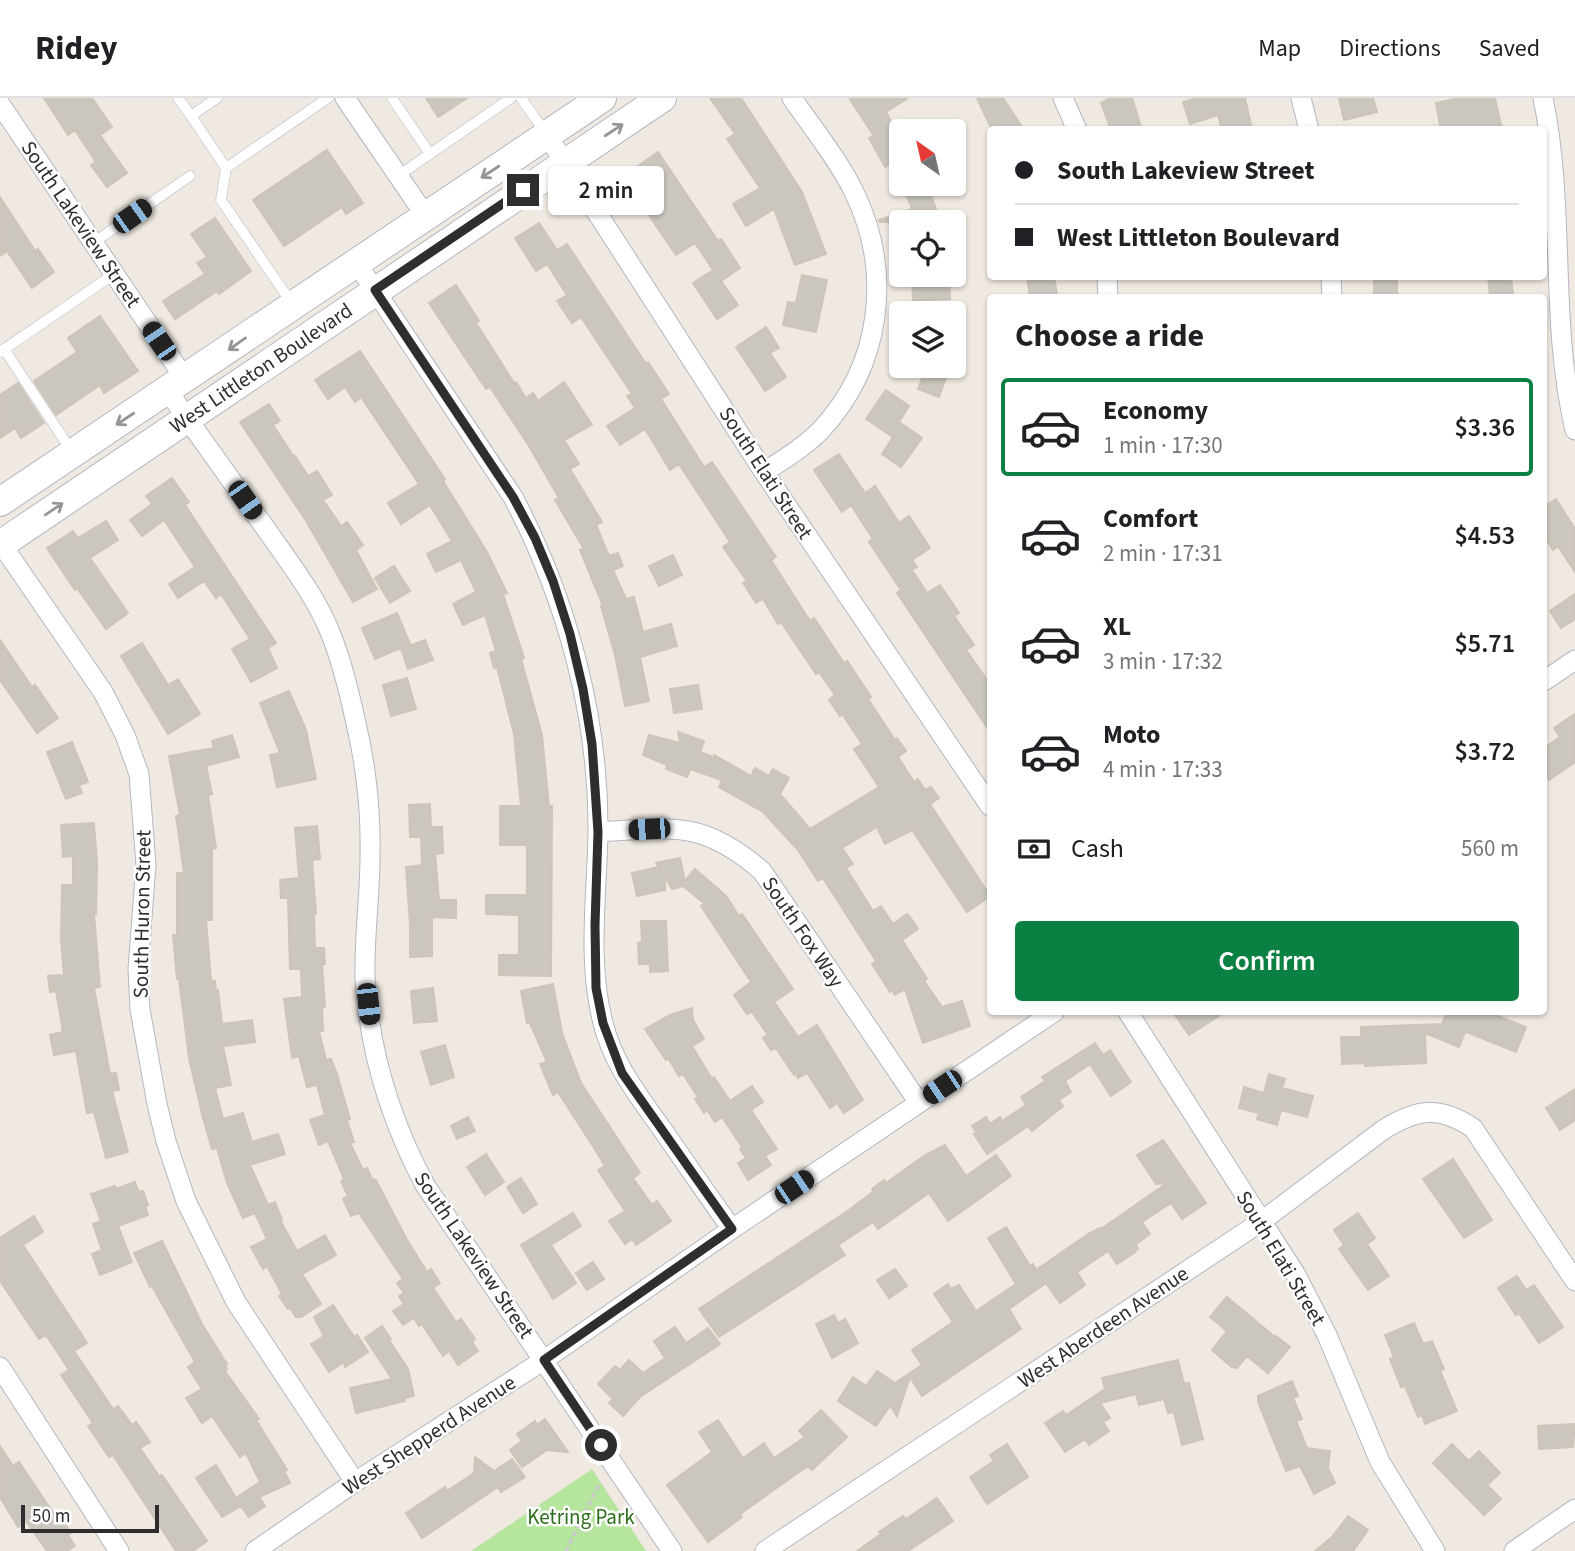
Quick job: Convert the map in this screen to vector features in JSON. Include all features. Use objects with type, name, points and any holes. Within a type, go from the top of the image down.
[{"type":"main road","name":"West Littleton Boulevard","points":[[0,502],[602,98]]},
{"type":"main road","name":"West Littleton Boulevard","points":[[1,544],[662,98]]},
{"type":"street","points":[[345,98],[425,215]]},
{"type":"street","points":[[764,472],[819,432],[838,409],[854,384],[865,359],[874,328],[878,300],[873,243],[866,219],[853,189],[792,98]]},
{"type":"street","points":[[1063,98],[1075,126]]},
{"type":"street","points":[[1301,98],[1308,126]]},
{"type":"street","points":[[1543,98],[1567,305],[1566,379],[1575,430]]},
{"type":"street","name":"South Lakeview Street","points":[[0,104],[114,274],[177,385],[187,419],[307,588],[331,633],[356,720],[365,768],[370,857],[365,979],[381,1077],[396,1125],[425,1185],[672,1551]]},
{"type":"street","name":"South Elati Street","points":[[547,135],[764,472],[987,802]]},
{"type":"street","points":[[356,262],[513,497],[535,538],[553,581],[570,634],[592,744],[598,832],[596,988],[603,1023],[611,1050],[622,1073],[732,1229]]},
{"type":"street","name":"South Huron Street","points":[[1,544],[103,692],[125,735],[139,774],[146,865],[138,969],[140,1009],[157,1104],[186,1200],[236,1302],[355,1482]]},
{"type":"street","points":[[1547,679],[1575,660]]},
{"type":"street","name":"South Fox Way","points":[[598,832],[674,828],[717,839],[738,851],[762,871],[919,1103]]},
{"type":"street","name":"West Shepperd Avenue","points":[[256,1551],[355,1482],[544,1360],[732,1229],[1050,1015]]},
{"type":"street","name":"South Elati Street","points":[[1130,1015],[1313,1304],[1380,1462],[1435,1551]]},
{"type":"street","name":"West Aberdeen Avenue","points":[[765,1551],[1262,1221],[1383,1130],[1415,1113],[1443,1113],[1473,1128],[1575,1281]]},
{"type":"street","points":[[0,1367],[120,1551]]},
{"type":"street","points":[[1514,1551],[1575,1509]]},
{"type":"lane","points":[[178,98],[226,168],[221,201],[293,305]]},
{"type":"lane","points":[[191,116],[217,98]]},
{"type":"lane","points":[[226,168],[328,98]]},
{"type":"lane","points":[[392,98],[430,154]]},
{"type":"lane","points":[[398,176],[511,98]]},
{"type":"lane","points":[[521,98],[547,135]]},
{"type":"lane","points":[[93,243],[190,176]]},
{"type":"lane","points":[[74,453],[2,351],[114,274]]},
{"type":"path","points":[[566,1551],[600,1482]]},
{"type":"green space","name":"Ketring Park","points":[[592,1469],[646,1551],[471,1551]]},
{"type":"building","points":[[44,98],[92,98],[112,127],[100,135],[127,173],[107,187],[91,165],[96,162],[75,130],[68,135]]},
{"type":"building","points":[[426,98],[467,98],[438,117]]},
{"type":"building","points":[[710,98],[741,98],[802,192],[826,254],[795,265],[774,209],[746,226],[733,204],[760,188],[727,139],[735,134]]},
{"type":"building","points":[[849,98],[908,98],[886,112],[890,119],[889,165],[885,167],[869,138],[874,136]]},
{"type":"building","points":[[977,98],[1003,98],[1021,126],[990,126]]},
{"type":"building","points":[[1110,98],[1132,98],[1141,126],[1110,126],[1101,103]]},
{"type":"building","points":[[1198,98],[1245,98],[1251,126],[1221,126],[1218,115],[1190,124],[1183,102]]},
{"type":"building","points":[[1339,98],[1373,98],[1377,112],[1344,120]]},
{"type":"building","points":[[1460,98],[1495,98],[1501,125],[1440,126],[1436,103]]},
{"type":"building","points":[[327,150],[363,203],[346,214],[342,207],[284,246],[253,200]]},
{"type":"building","points":[[658,152],[718,241],[721,239],[740,268],[721,281],[738,305],[717,319],[693,283],[713,270],[695,243],[676,255],[623,177]]},
{"type":"building","points":[[907,196],[931,196],[936,210],[909,210],[912,209]]},
{"type":"building","points":[[0,197],[35,251],[38,249],[54,272],[32,288],[7,251],[0,256]]},
{"type":"building","points":[[889,217],[889,222],[879,220]]},
{"type":"building","points":[[215,218],[251,271],[219,294],[217,291],[175,319],[163,301],[205,274],[197,263],[207,257],[191,234]]},
{"type":"building","points":[[539,223],[557,250],[567,244],[646,364],[648,362],[669,394],[661,399],[704,467],[712,462],[776,557],[771,560],[810,621],[814,618],[844,663],[847,661],[871,697],[868,699],[895,740],[897,738],[906,751],[898,757],[914,782],[918,779],[925,790],[931,787],[939,798],[930,804],[987,891],[987,898],[967,912],[912,830],[885,844],[877,827],[842,848],[853,864],[846,868],[873,911],[881,906],[893,924],[907,914],[910,917],[918,929],[902,940],[927,979],[924,981],[942,1007],[962,1001],[970,1026],[923,1043],[905,989],[895,995],[892,990],[890,992],[872,964],[876,961],[823,878],[818,881],[798,850],[763,812],[719,787],[722,780],[690,769],[687,777],[666,769],[667,765],[643,755],[649,735],[680,743],[678,732],[704,741],[700,752],[711,756],[712,761],[714,755],[751,776],[755,768],[769,776],[773,769],[789,778],[780,794],[810,829],[879,787],[854,749],[862,744],[829,700],[835,695],[819,672],[816,674],[781,622],[778,624],[763,599],[756,603],[743,583],[747,581],[723,547],[730,542],[679,464],[670,470],[645,429],[620,445],[607,426],[635,408],[627,396],[632,394],[581,317],[572,323],[557,301],[567,295],[547,264],[536,271],[515,238]]},
{"type":"building","points":[[802,275],[827,280],[816,332],[783,325],[788,302],[796,303]]},
{"type":"building","points":[[1028,280],[1055,280],[1057,294],[1029,294]]},
{"type":"building","points":[[1374,280],[1397,280],[1397,294],[1374,294]]},
{"type":"building","points":[[1488,280],[1511,280],[1513,294],[1490,294]]},
{"type":"building","points":[[456,285],[479,321],[476,323],[526,398],[533,393],[538,401],[564,382],[592,425],[564,440],[579,464],[570,469],[602,522],[596,525],[609,556],[618,553],[623,566],[613,570],[626,599],[634,597],[643,632],[671,624],[677,646],[640,657],[649,701],[625,706],[603,606],[580,550],[584,549],[555,500],[559,498],[529,446],[490,387],[486,389],[429,303]]},
{"type":"building","points":[[912,287],[950,287],[950,299],[913,301]]},
{"type":"building","points":[[100,316],[138,371],[104,393],[100,385],[56,415],[34,381],[77,352],[68,338]]},
{"type":"building","points":[[766,327],[779,348],[770,353],[786,377],[765,391],[736,347]]},
{"type":"building","points":[[360,351],[445,479],[443,481],[487,552],[507,593],[503,594],[524,658],[521,659],[542,735],[549,806],[552,806],[551,976],[499,975],[499,955],[519,955],[519,915],[486,914],[486,895],[527,895],[527,845],[500,845],[500,806],[521,806],[514,734],[497,667],[494,668],[490,653],[496,651],[485,615],[463,625],[453,604],[476,592],[461,560],[436,572],[427,554],[452,541],[430,505],[401,524],[388,503],[419,484],[361,397],[355,402],[345,387],[328,399],[315,380]]},
{"type":"building","points":[[922,378],[946,378],[939,397],[918,389]]},
{"type":"building","points":[[18,383],[44,423],[21,438],[15,428],[0,438],[0,395]]},
{"type":"building","points":[[886,390],[909,406],[899,422],[922,438],[901,467],[882,454],[893,437],[866,419]]},
{"type":"building","points":[[269,404],[280,421],[273,425],[294,457],[308,476],[317,471],[332,495],[323,500],[341,526],[347,522],[363,545],[356,550],[377,589],[353,602],[305,519],[240,422]]},
{"type":"building","points":[[839,454],[865,493],[875,486],[899,523],[909,516],[930,548],[912,560],[917,567],[912,570],[927,593],[940,585],[959,613],[954,616],[974,645],[966,650],[987,680],[987,728],[897,593],[901,590],[869,542],[873,539],[851,505],[842,512],[814,470]]},
{"type":"building","points":[[172,478],[189,502],[185,505],[276,643],[268,648],[277,668],[251,682],[232,649],[250,639],[221,594],[216,598],[204,581],[178,598],[169,584],[195,567],[164,520],[142,536],[130,520],[152,504],[146,496]]},
{"type":"building","points":[[1556,499],[1575,529],[1575,572],[1558,546],[1553,550],[1547,540],[1547,505]]},
{"type":"building","points":[[106,521],[118,540],[90,558],[128,613],[106,629],[47,548],[73,531],[78,538]]},
{"type":"building","points":[[673,555],[682,575],[659,586],[649,566]]},
{"type":"building","points":[[394,566],[410,591],[390,603],[375,578]]},
{"type":"building","points":[[1575,594],[1575,619],[1561,628],[1550,611]]},
{"type":"building","points":[[397,613],[410,644],[375,659],[362,628]]},
{"type":"building","points":[[0,640],[32,687],[35,685],[58,718],[37,733],[0,680]]},
{"type":"building","points":[[425,640],[433,660],[408,669],[401,649]]},
{"type":"building","points":[[142,643],[168,685],[178,679],[200,714],[168,734],[121,656]]},
{"type":"building","points":[[407,678],[416,709],[391,716],[383,685]]},
{"type":"building","points":[[698,685],[702,709],[674,713],[670,689]]},
{"type":"building","points":[[289,691],[306,730],[316,779],[277,787],[270,755],[280,753],[260,703]]},
{"type":"building","points":[[1575,714],[1575,762],[1549,780],[1547,746],[1560,737],[1554,728]]},
{"type":"building","points":[[232,735],[239,757],[206,766],[212,794],[208,795],[216,848],[212,849],[212,920],[206,920],[211,981],[215,981],[216,991],[218,990],[222,1024],[252,1020],[255,1042],[223,1046],[231,1085],[215,1088],[223,1119],[243,1113],[252,1142],[278,1134],[285,1154],[250,1165],[268,1205],[275,1202],[280,1220],[297,1251],[325,1235],[336,1255],[302,1274],[321,1304],[301,1317],[296,1317],[290,1308],[288,1309],[279,1296],[282,1294],[267,1266],[263,1269],[251,1247],[267,1239],[255,1213],[243,1218],[227,1183],[217,1148],[212,1149],[189,1058],[177,979],[173,935],[177,935],[177,873],[184,873],[176,816],[180,815],[169,756],[214,748],[212,741]]},
{"type":"building","points":[[72,742],[88,782],[79,785],[82,793],[66,799],[47,752]]},
{"type":"building","points":[[430,804],[431,827],[442,827],[443,853],[435,854],[439,900],[456,900],[456,918],[432,917],[432,956],[410,957],[406,867],[422,865],[421,837],[410,837],[409,805]]},
{"type":"building","points":[[94,823],[97,863],[94,914],[100,987],[94,988],[110,1074],[116,1073],[119,1090],[112,1091],[128,1152],[106,1158],[94,1112],[87,1113],[76,1051],[54,1055],[50,1035],[63,1032],[56,991],[50,992],[48,976],[64,975],[61,939],[62,885],[73,885],[73,856],[63,857],[61,825]]},
{"type":"building","points":[[317,826],[320,859],[312,860],[316,914],[315,948],[324,948],[325,964],[322,964],[325,1007],[322,1008],[323,1031],[319,1031],[326,1060],[331,1059],[337,1074],[350,1119],[347,1120],[354,1142],[350,1143],[363,1170],[367,1168],[372,1179],[376,1180],[407,1240],[427,1272],[431,1269],[440,1283],[433,1288],[456,1322],[461,1319],[475,1339],[472,1342],[478,1351],[458,1365],[449,1351],[443,1356],[422,1324],[419,1326],[414,1318],[403,1325],[393,1311],[404,1304],[399,1296],[404,1293],[397,1283],[403,1279],[359,1213],[351,1216],[343,1199],[348,1196],[341,1181],[344,1179],[328,1141],[319,1145],[310,1120],[325,1115],[317,1085],[307,1087],[299,1056],[292,1058],[284,999],[302,997],[301,969],[290,969],[288,898],[281,898],[280,880],[299,878],[295,828]]},
{"type":"building","points":[[680,858],[685,881],[695,869],[726,896],[739,916],[742,914],[793,989],[774,1002],[798,1037],[817,1025],[863,1100],[844,1113],[837,1103],[830,1108],[807,1073],[798,1078],[776,1048],[771,1050],[763,1038],[768,1035],[752,1012],[747,1014],[734,995],[751,982],[701,906],[705,904],[683,886],[672,889],[665,876],[665,890],[637,896],[632,873],[659,867],[656,863]]},
{"type":"building","points":[[641,921],[666,921],[668,971],[650,972],[650,964],[639,964]]},
{"type":"building","points":[[553,984],[562,1033],[581,1083],[640,1173],[633,1178],[652,1205],[657,1201],[671,1221],[636,1245],[632,1239],[625,1244],[609,1221],[625,1211],[598,1170],[605,1166],[558,1092],[553,1095],[540,1064],[547,1062],[530,1023],[527,1023],[521,991]]},
{"type":"building","points":[[433,988],[437,1021],[414,1023],[411,991]]},
{"type":"building","points":[[692,1008],[693,1020],[704,1039],[692,1046],[712,1079],[714,1077],[730,1101],[752,1086],[763,1102],[751,1110],[777,1149],[765,1156],[771,1165],[748,1180],[738,1163],[746,1158],[740,1149],[742,1147],[722,1117],[715,1122],[707,1110],[704,1113],[695,1099],[698,1097],[683,1074],[679,1076],[645,1029],[670,1015]]},
{"type":"building","points":[[1175,1015],[1220,1015],[1189,1035]]},
{"type":"building","points":[[1446,1015],[1496,1015],[1526,1027],[1516,1052],[1465,1032],[1459,1047],[1425,1033],[1426,1063],[1365,1066],[1365,1063],[1342,1064],[1341,1037],[1361,1037],[1361,1027],[1442,1024]]},
{"type":"building","points":[[1095,1043],[1103,1055],[1110,1050],[1131,1082],[1111,1096],[1090,1064],[1065,1081],[1071,1092],[1059,1100],[1063,1106],[1032,1131],[1028,1126],[987,1154],[972,1126],[986,1117],[990,1124],[1000,1117],[1002,1121],[1026,1105],[1021,1097],[1045,1081],[1042,1077]]},
{"type":"building","points":[[445,1045],[454,1077],[431,1085],[421,1052]]},
{"type":"building","points":[[1269,1074],[1285,1079],[1282,1088],[1313,1096],[1307,1117],[1281,1110],[1277,1125],[1257,1119],[1259,1113],[1239,1108],[1244,1087],[1264,1093]]},
{"type":"building","points":[[1575,1089],[1575,1120],[1560,1130],[1546,1108]]},
{"type":"building","points":[[468,1117],[475,1131],[457,1139],[451,1126]]},
{"type":"building","points":[[1163,1140],[1206,1203],[1182,1219],[1171,1203],[1142,1222],[1150,1234],[1135,1245],[1138,1248],[1135,1252],[1117,1264],[1108,1251],[1077,1272],[1085,1285],[1060,1303],[1046,1283],[1009,1309],[1021,1329],[922,1396],[910,1377],[897,1416],[890,1406],[876,1426],[838,1401],[853,1377],[866,1386],[877,1371],[895,1383],[922,1365],[912,1350],[953,1322],[934,1294],[948,1284],[951,1289],[959,1285],[976,1311],[1016,1284],[988,1238],[1006,1227],[1030,1266],[1033,1264],[1036,1270],[1167,1183],[1156,1184],[1137,1155]]},
{"type":"building","points":[[945,1145],[966,1176],[996,1155],[1011,1176],[948,1221],[929,1193],[878,1229],[873,1222],[838,1245],[845,1255],[719,1337],[699,1309],[849,1210],[884,1180],[886,1183],[925,1155]]},
{"type":"building","points":[[486,1154],[504,1182],[485,1195],[467,1167]]},
{"type":"building","points":[[1453,1159],[1492,1220],[1464,1238],[1423,1179]]},
{"type":"building","points":[[521,1178],[537,1204],[523,1213],[507,1187]]},
{"type":"building","points":[[135,1182],[139,1192],[143,1191],[148,1215],[118,1226],[132,1262],[100,1275],[92,1254],[102,1250],[93,1224],[101,1221],[91,1194]]},
{"type":"building","points":[[573,1213],[581,1226],[551,1245],[576,1283],[553,1299],[521,1245]]},
{"type":"building","points":[[1358,1213],[1375,1238],[1367,1244],[1389,1276],[1368,1290],[1339,1249],[1344,1245],[1334,1230]]},
{"type":"building","points":[[34,1216],[43,1232],[23,1245],[87,1343],[74,1351],[113,1409],[118,1406],[132,1425],[136,1422],[150,1442],[140,1448],[207,1541],[193,1551],[176,1551],[113,1455],[109,1457],[88,1426],[93,1423],[61,1375],[69,1370],[46,1335],[39,1339],[0,1281],[0,1238]]},
{"type":"building","points":[[162,1241],[202,1324],[227,1364],[225,1371],[259,1419],[256,1420],[287,1470],[284,1471],[290,1483],[259,1497],[265,1506],[249,1517],[241,1506],[222,1517],[196,1478],[216,1465],[236,1498],[260,1482],[246,1453],[240,1457],[212,1416],[202,1423],[186,1398],[202,1389],[188,1367],[195,1362],[152,1286],[150,1287],[134,1253]]},
{"type":"building","points":[[593,1262],[604,1279],[587,1290],[576,1273]]},
{"type":"building","points":[[895,1269],[907,1286],[889,1298],[877,1280]]},
{"type":"building","points":[[1517,1276],[1526,1290],[1534,1285],[1563,1327],[1539,1343],[1498,1288]]},
{"type":"building","points":[[1227,1297],[1290,1347],[1268,1373],[1247,1356],[1237,1368],[1232,1367],[1212,1350],[1227,1331],[1210,1317]]},
{"type":"building","points":[[333,1305],[354,1337],[357,1335],[368,1352],[345,1367],[344,1362],[329,1372],[311,1344],[324,1336],[314,1317]]},
{"type":"building","points":[[834,1315],[838,1323],[845,1319],[858,1343],[832,1358],[816,1324]]},
{"type":"building","points":[[1414,1323],[1423,1344],[1432,1341],[1444,1369],[1440,1371],[1457,1411],[1425,1424],[1422,1415],[1418,1417],[1405,1386],[1401,1387],[1390,1359],[1394,1357],[1385,1335]]},
{"type":"building","points":[[382,1326],[408,1369],[414,1396],[405,1398],[405,1401],[356,1413],[350,1388],[392,1379],[365,1338]]},
{"type":"building","points":[[675,1327],[686,1343],[708,1328],[720,1344],[640,1397],[623,1416],[609,1403],[613,1399],[598,1384],[615,1366],[620,1370],[629,1360],[643,1373],[665,1358],[654,1341]]},
{"type":"building","points":[[1178,1360],[1184,1384],[1189,1383],[1203,1439],[1182,1445],[1174,1412],[1168,1413],[1164,1399],[1139,1405],[1136,1394],[1100,1403],[1110,1418],[1103,1422],[1109,1431],[1089,1445],[1085,1439],[1065,1452],[1045,1423],[1063,1411],[1066,1415],[1105,1389],[1102,1378]]},
{"type":"building","points":[[1292,1381],[1298,1396],[1293,1398],[1302,1419],[1296,1421],[1307,1448],[1330,1451],[1328,1468],[1335,1483],[1314,1494],[1300,1466],[1286,1471],[1258,1402],[1258,1396]]},
{"type":"building","points":[[821,1410],[847,1437],[812,1470],[808,1466],[792,1477],[740,1514],[742,1517],[708,1542],[667,1485],[712,1452],[699,1432],[718,1420],[743,1458],[764,1443],[774,1458],[805,1437],[799,1431]]},
{"type":"building","points":[[545,1419],[568,1452],[547,1450],[522,1467],[510,1450],[522,1441],[517,1434],[535,1421],[537,1425]]},
{"type":"building","points":[[1575,1424],[1573,1447],[1539,1449],[1538,1426]]},
{"type":"building","points":[[1007,1444],[1028,1477],[987,1504],[970,1477],[994,1461],[990,1455]]},
{"type":"building","points":[[1452,1444],[1469,1461],[1479,1451],[1500,1473],[1487,1485],[1501,1499],[1484,1515],[1433,1463]]},
{"type":"building","points":[[0,1446],[13,1466],[19,1462],[60,1523],[63,1521],[71,1533],[68,1535],[75,1546],[67,1551],[47,1551],[26,1521],[18,1527],[0,1497]]},
{"type":"building","points":[[475,1457],[494,1471],[512,1459],[525,1477],[501,1492],[498,1487],[422,1538],[406,1513],[445,1487],[447,1491],[474,1473]]},
{"type":"building","points":[[937,1498],[953,1521],[908,1551],[857,1551],[903,1516],[906,1519]]},
{"type":"building","points":[[1348,1516],[1368,1530],[1353,1551],[1315,1551],[1332,1537]]},
{"type":"route","points":[[523,190],[375,290],[513,497],[535,538],[553,581],[570,634],[592,744],[598,832],[596,988],[603,1023],[611,1050],[622,1073],[732,1229],[544,1360],[601,1445]]}]
